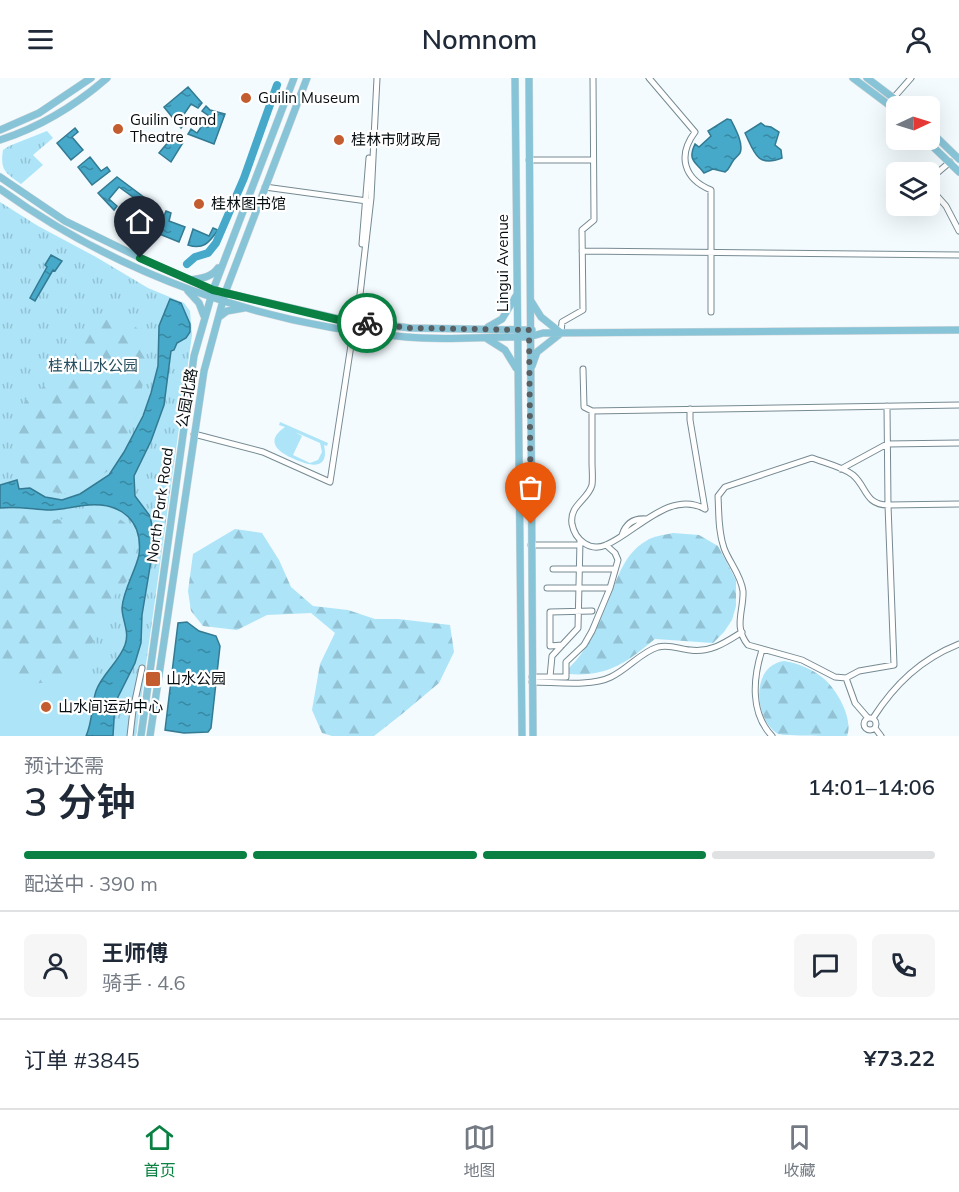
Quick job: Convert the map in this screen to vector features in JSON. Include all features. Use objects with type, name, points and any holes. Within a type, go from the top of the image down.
[{"type":"main road","points":[[0,130],[39,113],[92,78]]},
{"type":"main road","points":[[0,140],[57,114],[77,102],[107,78]]},
{"type":"main road","name":"North Park Road","points":[[141,736],[194,356],[210,298],[294,78]]},
{"type":"main road","name":"公园北路","points":[[150,736],[204,371],[225,292],[307,78]]},
{"type":"main road","name":"Lingui Avenue","points":[[515,78],[522,736]]},
{"type":"main road","name":"Lingui Avenue","points":[[529,78],[533,736]]},
{"type":"main road","points":[[854,78],[886,97]]},
{"type":"main road","points":[[867,78],[887,96]]},
{"type":"main road","points":[[0,147],[13,136]]},
{"type":"main road","points":[[940,141],[959,159]]},
{"type":"main road","points":[[937,150],[959,172]]},
{"type":"main road","points":[[0,173],[9,184]]},
{"type":"main road","points":[[0,177],[65,221],[213,290],[339,320],[484,333],[959,330]]},
{"type":"main road","points":[[0,189],[96,249],[152,276],[210,298],[353,332],[410,338],[484,333],[502,319],[517,294]]},
{"type":"main road","points":[[190,280],[207,277],[215,272],[225,258]]},
{"type":"main road","points":[[232,274],[236,289],[251,298]]},
{"type":"main road","points":[[186,289],[199,303],[205,317]]},
{"type":"main road","points":[[529,296],[541,317],[561,333]]},
{"type":"main road","points":[[219,317],[227,311],[249,307]]},
{"type":"main road","points":[[484,333],[505,351],[517,371]]},
{"type":"main road","points":[[529,373],[537,352],[561,333]]},
{"type":"street","points":[[355,321],[368,200],[375,78]]},
{"type":"street","points":[[561,333],[562,322],[583,310],[582,230],[594,220],[593,78]]},
{"type":"street","points":[[649,78],[695,132],[686,146],[685,160],[689,173],[695,181],[711,190],[711,312]]},
{"type":"street","points":[[895,96],[911,78]]},
{"type":"street","points":[[529,160],[593,160]]},
{"type":"street","points":[[940,170],[950,162]]},
{"type":"street","points":[[265,186],[368,200]]},
{"type":"street","points":[[940,199],[959,231]]},
{"type":"street","points":[[582,250],[959,255]]},
{"type":"street","points":[[194,434],[263,452],[330,482],[353,332]]},
{"type":"street","points":[[583,369],[584,407],[592,411],[959,405]]},
{"type":"street","points":[[887,406],[888,505],[894,665],[859,671],[846,678],[835,678],[801,660],[748,645],[742,638],[740,609],[743,592],[740,578],[724,549],[720,533],[718,496],[725,487],[812,458],[852,475],[874,503],[888,505],[959,504]]},
{"type":"street","points":[[531,545],[580,543],[591,546],[606,545],[622,535],[629,523],[640,518],[646,519],[678,505],[697,505],[705,509],[690,409]]},
{"type":"street","points":[[550,677],[552,656],[578,628],[580,543],[573,529],[572,516],[573,510],[592,483],[592,411]]},
{"type":"street","points":[[842,469],[887,444],[959,443]]},
{"type":"street","points":[[532,680],[550,677],[566,678],[567,662],[587,642],[610,588],[618,558],[606,545]]},
{"type":"street","points":[[553,569],[615,569]]},
{"type":"street","points":[[548,588],[610,588]]},
{"type":"street","points":[[562,645],[550,646],[550,612],[592,611]]},
{"type":"street","points":[[532,680],[595,682],[608,679],[625,670],[651,650],[661,646],[691,651],[719,647],[742,632]]},
{"type":"street","points":[[881,736],[864,723],[871,718],[903,678],[920,664],[959,644]]},
{"type":"street","points":[[762,650],[758,662],[756,704],[759,715],[772,736]]},
{"type":"street","points":[[130,736],[142,668]]},
{"type":"street","points":[[846,678],[855,703],[876,722],[862,736]]},
{"type":"green space","points":[[47,131],[53,138],[33,155],[43,165],[21,184],[3,167],[3,150]]},
{"type":"green space","name":"桂林山水公园","points":[[0,202],[148,288],[184,303],[190,311],[192,335],[136,736],[0,736]]},
{"type":"green space","points":[[106,308],[137,328],[143,338],[147,367],[134,421],[108,471],[72,494],[49,492],[31,480],[22,466],[12,437],[14,425],[25,401],[44,386],[75,355],[79,337]]},
{"type":"green space","points":[[280,422],[328,443],[327,446],[324,445],[324,460],[316,465],[310,464],[298,461],[278,449],[274,441],[285,427],[279,425]],"holes":[[[295,432],[320,443],[322,452],[318,460],[310,463],[293,455],[302,436]]]},
{"type":"green space","points":[[9,513],[49,520],[106,515],[124,522],[133,539],[135,554],[131,574],[115,595],[86,655],[79,666],[69,674],[51,683],[29,683],[0,676],[0,515]]},
{"type":"green space","points":[[235,529],[262,533],[279,560],[291,587],[313,606],[348,610],[375,619],[398,619],[450,625],[454,652],[439,683],[374,736],[332,736],[322,733],[312,710],[320,664],[335,633],[311,613],[267,615],[237,630],[203,626],[191,611],[188,591],[193,554]]},
{"type":"green space","points":[[673,533],[699,535],[718,546],[736,580],[736,606],[732,620],[724,632],[713,643],[655,639],[616,666],[595,673],[569,674],[569,668],[582,653],[592,636],[619,574],[632,552],[649,539]]},
{"type":"green space","points":[[784,661],[810,669],[828,683],[838,696],[846,713],[849,729],[847,736],[783,735],[770,727],[761,707],[759,694],[761,683],[765,673],[773,665]]},
{"type":"green space","name":"山水间运动中心","points":[[0,676],[17,681],[42,683],[67,676],[97,690],[86,736],[6,736],[0,725]]},
{"type":"water","points":[[188,87],[202,103],[198,108],[191,104],[180,120],[184,124],[181,128],[164,107]]},
{"type":"water","points":[[206,106],[210,110],[225,114],[214,144],[188,134],[191,129],[197,133],[209,116],[202,111]]},
{"type":"water","points":[[727,119],[731,120],[738,136],[741,145],[740,153],[725,172],[713,169],[704,173],[692,158],[695,144],[699,147],[711,136],[708,131]]},
{"type":"water","points":[[761,123],[779,132],[775,145],[781,150],[782,158],[767,161],[754,152],[745,133]]},
{"type":"water","points":[[75,128],[78,132],[72,137],[83,150],[71,160],[57,143]]},
{"type":"water","points":[[175,134],[184,141],[171,162],[159,153]]},
{"type":"water","points":[[90,157],[101,171],[107,167],[110,171],[92,185],[78,167]]},
{"type":"water","points":[[117,177],[157,207],[148,228],[127,218],[129,215],[138,221],[148,208],[119,187],[109,199],[117,206],[114,210],[98,193]]},
{"type":"water","points":[[166,211],[171,213],[169,221],[185,227],[179,242],[157,233]]},
{"type":"water","points":[[213,228],[218,230],[205,244],[198,247],[188,245],[193,229],[209,236]]},
{"type":"water","points":[[51,255],[62,261],[55,271],[53,270],[35,301],[30,298]]},
{"type":"water","points":[[170,299],[181,303],[190,324],[190,332],[171,351],[164,405],[151,441],[134,476],[135,496],[150,516],[154,535],[142,615],[141,643],[135,663],[115,703],[113,736],[86,736],[96,691],[115,663],[126,640],[122,608],[139,555],[138,533],[128,516],[111,507],[101,505],[47,510],[0,508],[0,485],[17,480],[19,489],[30,488],[45,497],[62,500],[80,494],[109,475],[143,416],[151,393],[158,366],[159,326]]},
{"type":"water","points":[[187,622],[199,631],[216,636],[220,646],[211,728],[208,732],[184,733],[165,730],[178,623]]},
{"type":"waterway","points":[[187,264],[195,257],[208,253],[216,243],[244,178],[277,85]]},
{"type":"way so far","points":[[367,323],[410,328],[529,330],[531,524]]},
{"type":"place","name":"Guilin Museum","points":[[246,98]]},
{"type":"place","name":"Guilin Grand Theatre","points":[[118,129]]},
{"type":"place","name":"桂林市财政局","points":[[339,140]]},
{"type":"place","name":"桂林图书馆","points":[[199,204]]},
{"type":"place","name":"山水公园","points":[[153,679]]},
{"type":"place","name":"山水间运动中心","points":[[46,707]]},
{"type":"route","points":[[140,258],[213,290],[339,320],[367,323]]}]
